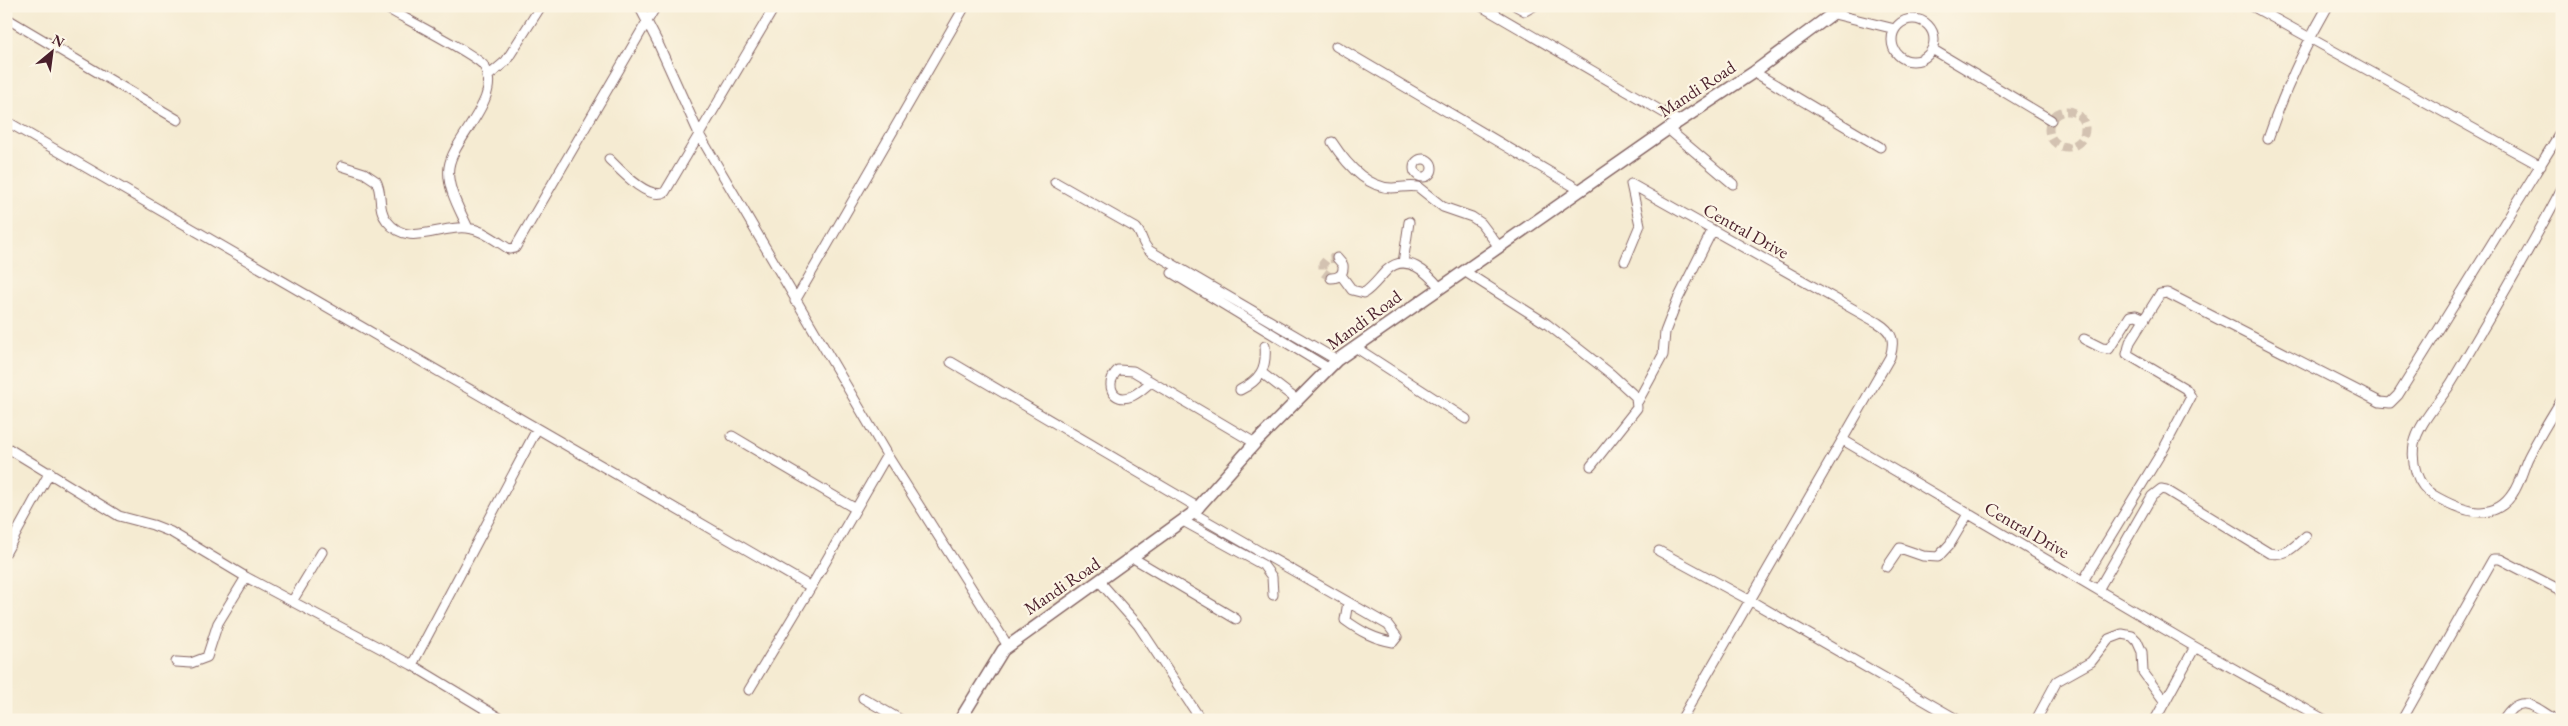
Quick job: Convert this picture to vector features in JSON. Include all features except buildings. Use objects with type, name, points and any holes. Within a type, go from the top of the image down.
[{"type":"street","points":[[383,6],[472,57],[484,66],[487,78],[485,98],[457,146],[449,166],[450,185],[468,228]]},
{"type":"street","points":[[487,78],[506,61],[542,6]]},
{"type":"street","points":[[639,6],[700,136],[795,301],[887,455],[1008,646]]},
{"type":"street","points":[[342,166],[364,173],[376,181],[384,216],[400,232],[417,234],[468,228],[477,230],[509,249],[517,246],[656,6]]},
{"type":"street","points":[[608,159],[638,186],[654,194],[661,195],[665,192],[700,136],[775,6]]},
{"type":"street","points":[[795,301],[965,6]]},
{"type":"street","points":[[1481,6],[1495,10],[1680,122]]},
{"type":"street","points":[[1516,6],[1525,11],[1534,6]]},
{"type":"street","name":"Mandi Road","points":[[960,720],[998,656],[1008,646],[1100,582],[1196,510],[1255,443],[1333,364],[1580,190],[1754,72],[1843,6]]},
{"type":"street","points":[[2252,6],[2541,166]]},
{"type":"street","points":[[2268,139],[2282,97],[2309,38],[2328,6]]},
{"type":"street","points":[[1834,14],[1894,29]]},
{"type":"street","points":[[6,18],[178,120]]},
{"type":"street","points":[[1904,20],[1923,21],[1932,30],[1934,37],[1932,49],[1923,59],[1916,61],[1903,59],[1897,55],[1892,42],[1894,29],[1904,20]]},
{"type":"street","points":[[1336,46],[1580,190]]},
{"type":"street","points":[[1932,49],[2051,120]]},
{"type":"street","points":[[1754,72],[1880,147]]},
{"type":"street","points":[[6,121],[811,587]]},
{"type":"street","points":[[1668,129],[1733,184]]},
{"type":"street","points":[[2082,581],[2164,448],[2190,397],[2186,389],[2127,354],[2128,346],[2160,294],[2164,292],[2380,402],[2390,403],[2398,395],[2562,130]]},
{"type":"street","points":[[1332,142],[1347,164],[1367,179],[1390,188],[1418,187],[1443,207],[1472,217],[1481,223],[1499,247]]},
{"type":"street","points":[[1418,187],[1422,176]]},
{"type":"street","points":[[1055,182],[1136,228],[1141,235],[1143,245],[1150,250],[1333,364]]},
{"type":"street","name":"Central Drive","points":[[1625,261],[1640,225],[1631,184],[1878,323],[1885,328],[1893,339],[1890,357],[1842,440],[2195,647],[2324,720]]},
{"type":"street","points":[[2562,188],[2453,381],[2416,438],[2414,456],[2418,479],[2429,492],[2474,513],[2486,513],[2496,509],[2513,493],[2533,449],[2562,399]]},
{"type":"street","points":[[1403,263],[1409,222]]},
{"type":"street","points":[[1591,466],[1637,408],[1638,401],[1662,355],[1665,332],[1677,301],[1712,230]]},
{"type":"street","points":[[1337,258],[1343,266],[1341,275],[1352,290],[1364,293],[1389,268],[1403,263],[1419,268],[1430,275],[1440,288]]},
{"type":"street","points":[[1464,271],[1558,333],[1611,374],[1634,394],[1638,401]]},
{"type":"street","points":[[1172,273],[1333,364]]},
{"type":"street","points":[[1331,278],[1341,275]]},
{"type":"street","points":[[2084,339],[2102,348],[2109,349],[2130,316],[2136,315],[2145,319]]},
{"type":"street","points":[[1240,390],[1258,379],[1266,366],[1265,346]]},
{"type":"street","points":[[1355,347],[1466,419]]},
{"type":"street","points":[[951,362],[1388,625],[1397,637],[1393,642],[1376,639],[1345,620],[1348,602]]},
{"type":"street","points":[[1262,373],[1297,400]]},
{"type":"street","points":[[1151,382],[1255,443]]},
{"type":"street","points":[[412,665],[538,428]]},
{"type":"street","points":[[732,436],[856,509]]},
{"type":"street","points":[[1681,720],[1842,440]]},
{"type":"street","points":[[6,447],[50,472],[119,516],[166,530],[246,577],[293,600],[412,665],[503,720]]},
{"type":"street","points":[[749,690],[887,455]]},
{"type":"street","points":[[6,552],[50,472]]},
{"type":"street","points":[[2098,590],[2152,496],[2161,489],[2166,490],[2269,553],[2279,555],[2288,552],[2306,536]]},
{"type":"street","points":[[1887,567],[1900,548],[1923,556],[1938,556],[1950,544],[1968,514]]},
{"type":"street","points":[[1183,521],[1262,565],[1272,577],[1273,596]]},
{"type":"street","points":[[1659,551],[1751,601],[1958,720]]},
{"type":"street","points":[[293,600],[322,552]]},
{"type":"street","points":[[1133,558],[1236,619]]},
{"type":"street","points":[[2402,720],[2493,559],[2500,559],[2562,591]]},
{"type":"street","points":[[176,662],[191,663],[206,657],[218,623],[246,577]]},
{"type":"street","points":[[1100,582],[1138,625],[1201,720]]},
{"type":"street","points":[[2036,720],[2057,681],[2091,662],[2109,639],[2122,634],[2132,636],[2138,641],[2142,652],[2143,672],[2148,682],[2165,702]]},
{"type":"street","points":[[2154,720],[2195,647]]},
{"type":"street","points":[[863,698],[901,720]]},
{"type":"street","points":[[2503,720],[2512,707],[2522,703],[2529,704],[2556,720]]},
{"type":"tunnel","points":[[2067,111],[2080,116],[2085,129],[2080,142],[2067,147],[2054,142],[2049,129],[2054,116],[2067,111]]},
{"type":"tunnel","points":[[1331,278],[1323,272],[1323,264],[1327,259],[1337,258]]}]
